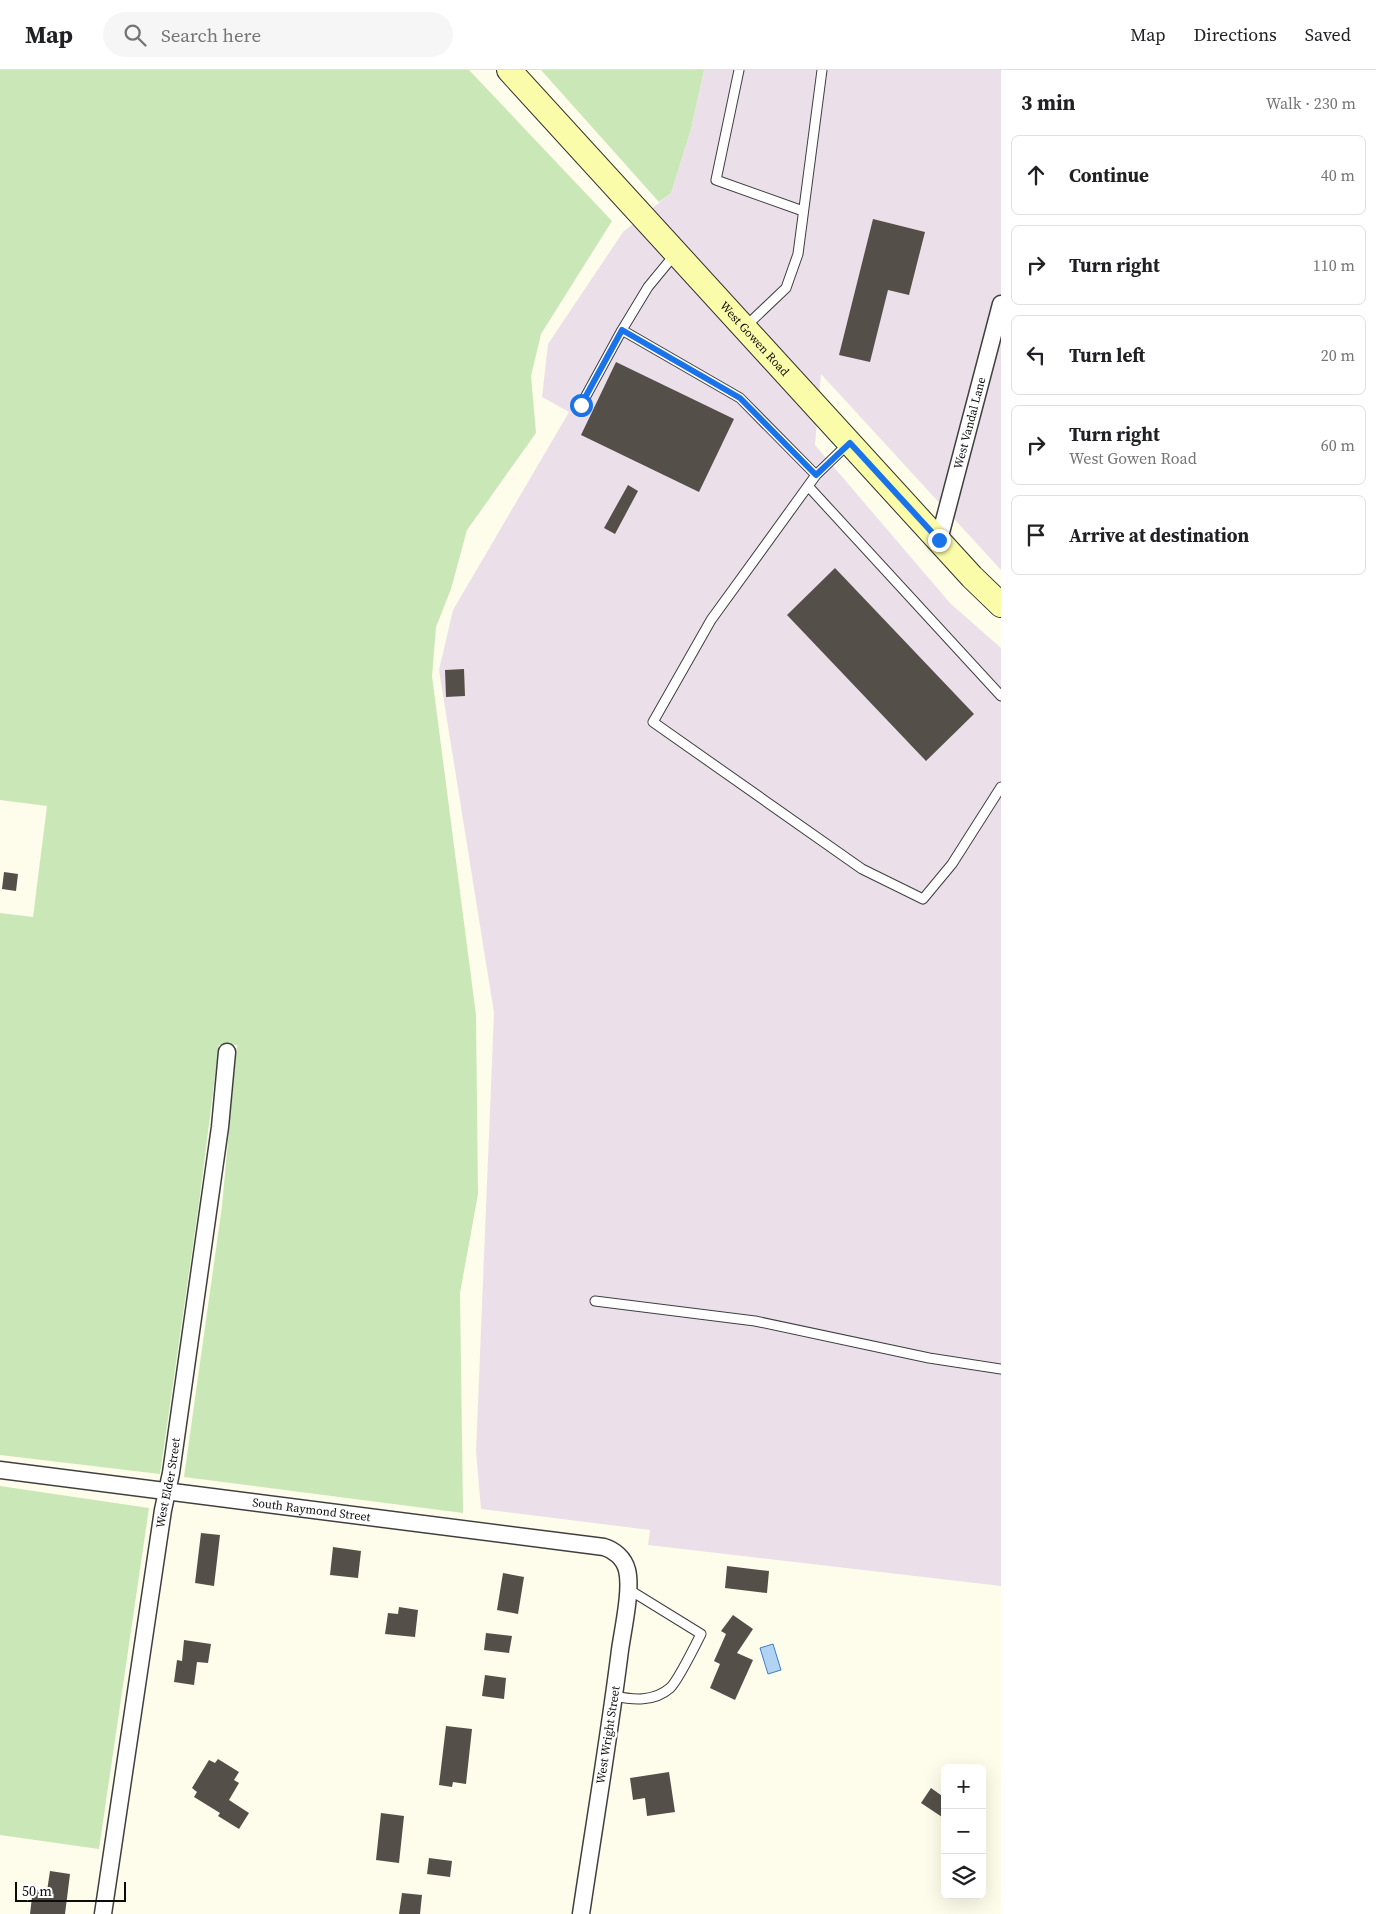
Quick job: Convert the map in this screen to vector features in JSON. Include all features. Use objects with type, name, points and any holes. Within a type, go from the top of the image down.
[{"type":"street","name":"West Gowen Road","points":[[509,70],[744,328],[1001,605]]},
{"type":"street","name":"West Vandal Lane","points":[[939,540],[1001,304]]},
{"type":"street","name":"West Elder Street","points":[[103,1914],[163,1510],[168,1490],[220,1127],[227,1052]]},
{"type":"street","name":"South Raymond Street","points":[[0,1470],[604,1547],[620,1556]]},
{"type":"street","name":"West Wright Street","points":[[581,1914],[628,1589],[627,1569],[620,1556]]},
{"type":"lane","points":[[739,70],[716,180],[803,211]]},
{"type":"lane","points":[[744,328],[786,288],[798,254],[822,70]]},
{"type":"lane","points":[[581,405],[648,287],[676,253]]},
{"type":"lane","points":[[622,330],[740,398],[816,475]]},
{"type":"lane","points":[[850,443],[816,475],[711,620],[653,722],[862,869],[924,899],[952,864],[1001,787]]},
{"type":"lane","points":[[808,486],[1001,696]]},
{"type":"lane","points":[[595,1301],[755,1321],[929,1358],[1001,1369]]},
{"type":"lane","points":[[614,1696],[633,1700],[651,1698],[671,1688],[701,1634],[628,1589]]},
{"type":"shaded area","points":[[704,70],[1001,70],[1001,570],[821,374],[815,445],[950,603],[1001,648],[1001,1586],[648,1545],[650,1530],[481,1509],[476,1451],[494,1013],[439,670],[453,610],[569,412],[542,397],[548,344],[623,232],[671,193],[691,129]]},
{"type":"green space","points":[[0,70],[469,70],[612,221],[541,334],[531,376],[536,433],[467,530],[451,589],[436,627],[432,676],[476,1015],[478,1194],[460,1293],[463,1513],[184,1477],[222,1206],[237,1045],[219,1045],[199,1203],[160,1474],[0,1455],[0,913],[33,917],[47,806],[0,800]]},
{"type":"green space","points":[[541,70],[704,70],[691,129],[671,193],[659,202]]},
{"type":"green space","points":[[0,1486],[149,1508],[99,1849],[0,1835]]},
{"type":"water","points":[[773,1644],[781,1670],[768,1674],[760,1648]]},
{"type":"building","points":[[873,219],[925,232],[909,295],[888,290],[870,362],[839,355]]},
{"type":"building","points":[[616,362],[734,419],[699,492],[581,435]]},
{"type":"building","points":[[628,485],[638,491],[615,534],[604,528]]},
{"type":"building","points":[[835,568],[974,714],[926,761],[787,615]]},
{"type":"building","points":[[464,669],[465,696],[446,697],[445,670]]},
{"type":"building","points":[[4,872],[18,874],[16,891],[2,889]]},
{"type":"building","points":[[201,1533],[220,1535],[214,1586],[195,1583]]},
{"type":"building","points":[[333,1547],[361,1551],[358,1578],[330,1575]]},
{"type":"building","points":[[727,1566],[769,1571],[767,1593],[725,1588]]},
{"type":"building","points":[[503,1573],[524,1577],[518,1614],[497,1610]]},
{"type":"building","points":[[399,1607],[418,1610],[415,1637],[385,1634],[388,1613],[398,1614]]},
{"type":"building","points":[[733,1615],[753,1629],[737,1653],[753,1660],[735,1700],[710,1688],[720,1664],[714,1661],[726,1634],[721,1631]]},
{"type":"building","points":[[486,1633],[512,1636],[509,1653],[484,1650]]},
{"type":"building","points":[[184,1640],[211,1644],[208,1663],[197,1662],[194,1685],[174,1682],[177,1660],[182,1661]]},
{"type":"building","points":[[485,1675],[506,1678],[504,1699],[482,1696]]},
{"type":"building","points":[[446,1726],[472,1729],[466,1784],[453,1782],[452,1787],[439,1785]]},
{"type":"building","points":[[218,1759],[239,1772],[234,1780],[239,1783],[229,1800],[249,1813],[239,1829],[218,1816],[220,1813],[194,1797],[197,1792],[192,1788],[209,1760],[215,1763]]},
{"type":"building","points":[[669,1772],[675,1812],[647,1816],[645,1798],[633,1800],[630,1778]]},
{"type":"building","points":[[931,1788],[941,1795],[941,1816],[921,1803]]},
{"type":"building","points":[[381,1813],[404,1816],[399,1863],[376,1860]]},
{"type":"building","points":[[429,1858],[452,1861],[450,1877],[427,1874]]},
{"type":"building","points":[[50,1871],[70,1874],[65,1914],[30,1914],[33,1889],[47,1891]]},
{"type":"building","points":[[402,1893],[422,1895],[420,1914],[399,1914]]},
{"type":"route","points":[[581,405],[622,330],[740,398],[816,475],[850,443],[939,540]]}]
